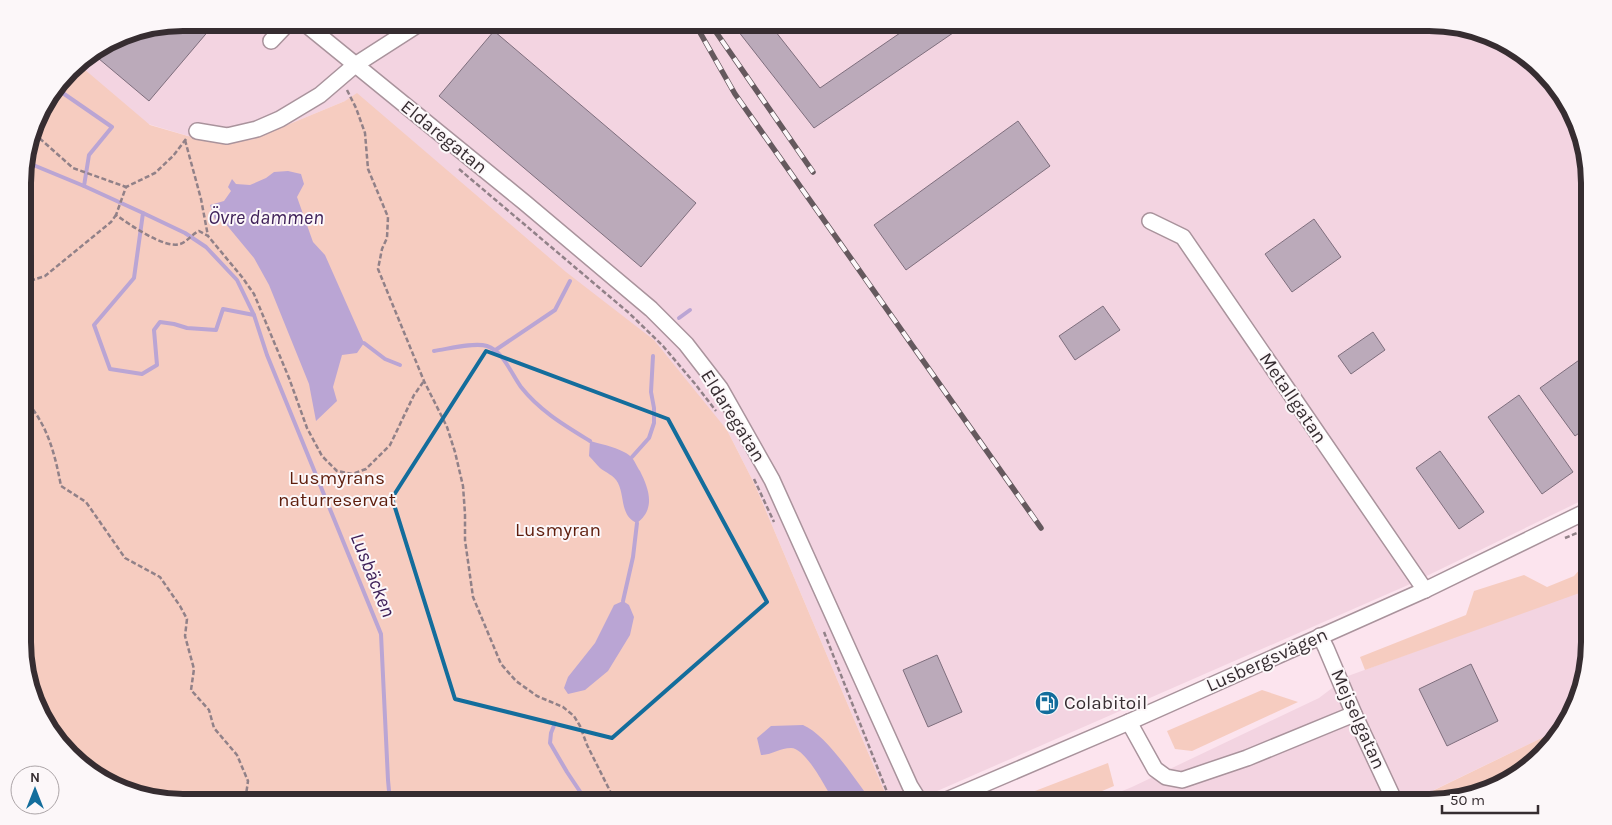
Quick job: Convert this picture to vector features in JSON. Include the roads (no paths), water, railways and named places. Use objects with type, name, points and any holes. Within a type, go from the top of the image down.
[{"type":"street","points":[[271,41],[280,31]]},
{"type":"street","name":"Eldaregatan","points":[[314,31],[524,202],[651,309],[686,344],[720,388],[772,480],[915,793]]},
{"type":"street","points":[[198,131],[227,136],[257,129],[280,119],[320,95],[354,65],[408,31]]},
{"type":"street","name":"Metallgatan","points":[[1150,221],[1183,237],[1425,590]]},
{"type":"street","name":"Lusbergsvägen","points":[[962,793],[1129,722],[1425,590],[1581,514]]},
{"type":"street","name":"Mejselgatan","points":[[1320,636],[1391,793]]},
{"type":"street","points":[[1129,722],[1155,769],[1166,777],[1182,780],[1247,758],[1354,714]]},
{"type":"water","name":"Övre dammen","points":[[288,171],[301,174],[304,184],[297,197],[313,242],[325,255],[364,343],[357,353],[342,355],[333,387],[337,401],[316,421],[309,384],[269,285],[254,258],[220,217],[215,220],[210,205],[224,201],[231,191],[228,187],[232,179],[236,184],[250,185],[274,172]]},
{"type":"water","points":[[590,441],[624,452],[635,462],[646,485],[649,498],[647,512],[637,523],[625,511],[620,488],[616,480],[600,468],[589,456]]},
{"type":"water","points":[[623,601],[629,605],[634,617],[630,635],[608,671],[585,690],[568,694],[564,688],[568,677],[595,643],[614,605]]},
{"type":"water","points":[[803,725],[812,730],[831,748],[866,793],[829,793],[816,770],[797,750],[787,748],[761,755],[757,738],[771,726]]},
{"type":"waterway","name":"Lusbäcken","points":[[62,92],[112,127],[89,155],[84,186],[143,213],[134,278],[94,325],[110,369],[142,374],[157,365],[154,330],[160,322],[187,328],[216,330],[223,309],[254,315],[267,355],[381,634],[389,794]]},
{"type":"waterway","name":"Lusbäcken","points":[[33,165],[84,186]]},
{"type":"waterway","name":"Lusbäcken","points":[[143,213],[185,233],[206,247],[237,280],[254,315]]},
{"type":"waterway","points":[[494,351],[555,310],[570,281]]},
{"type":"waterway","points":[[679,318],[690,310]]},
{"type":"waterway","points":[[364,343],[385,359],[400,365]]},
{"type":"waterway","points":[[434,351],[475,345],[487,346],[493,349],[507,364],[528,396],[553,417],[590,441]]},
{"type":"waterway","points":[[632,457],[649,438],[654,423],[651,392],[653,356]]},
{"type":"waterway","points":[[623,601],[633,557],[637,523]]},
{"type":"waterway","points":[[555,723],[550,743],[581,794]]},
{"type":"railway","points":[[699,31],[735,94],[1041,528]]},
{"type":"railway","points":[[715,31],[813,172]]},
{"type":"place","name":"Colabitoil","points":[[1047,703]]},
{"type":"park label","name":"Lusmyrans naturreservat","points":[[337,489]]},
{"type":"park label","name":"Lusmyran","points":[[558,530]]}]
